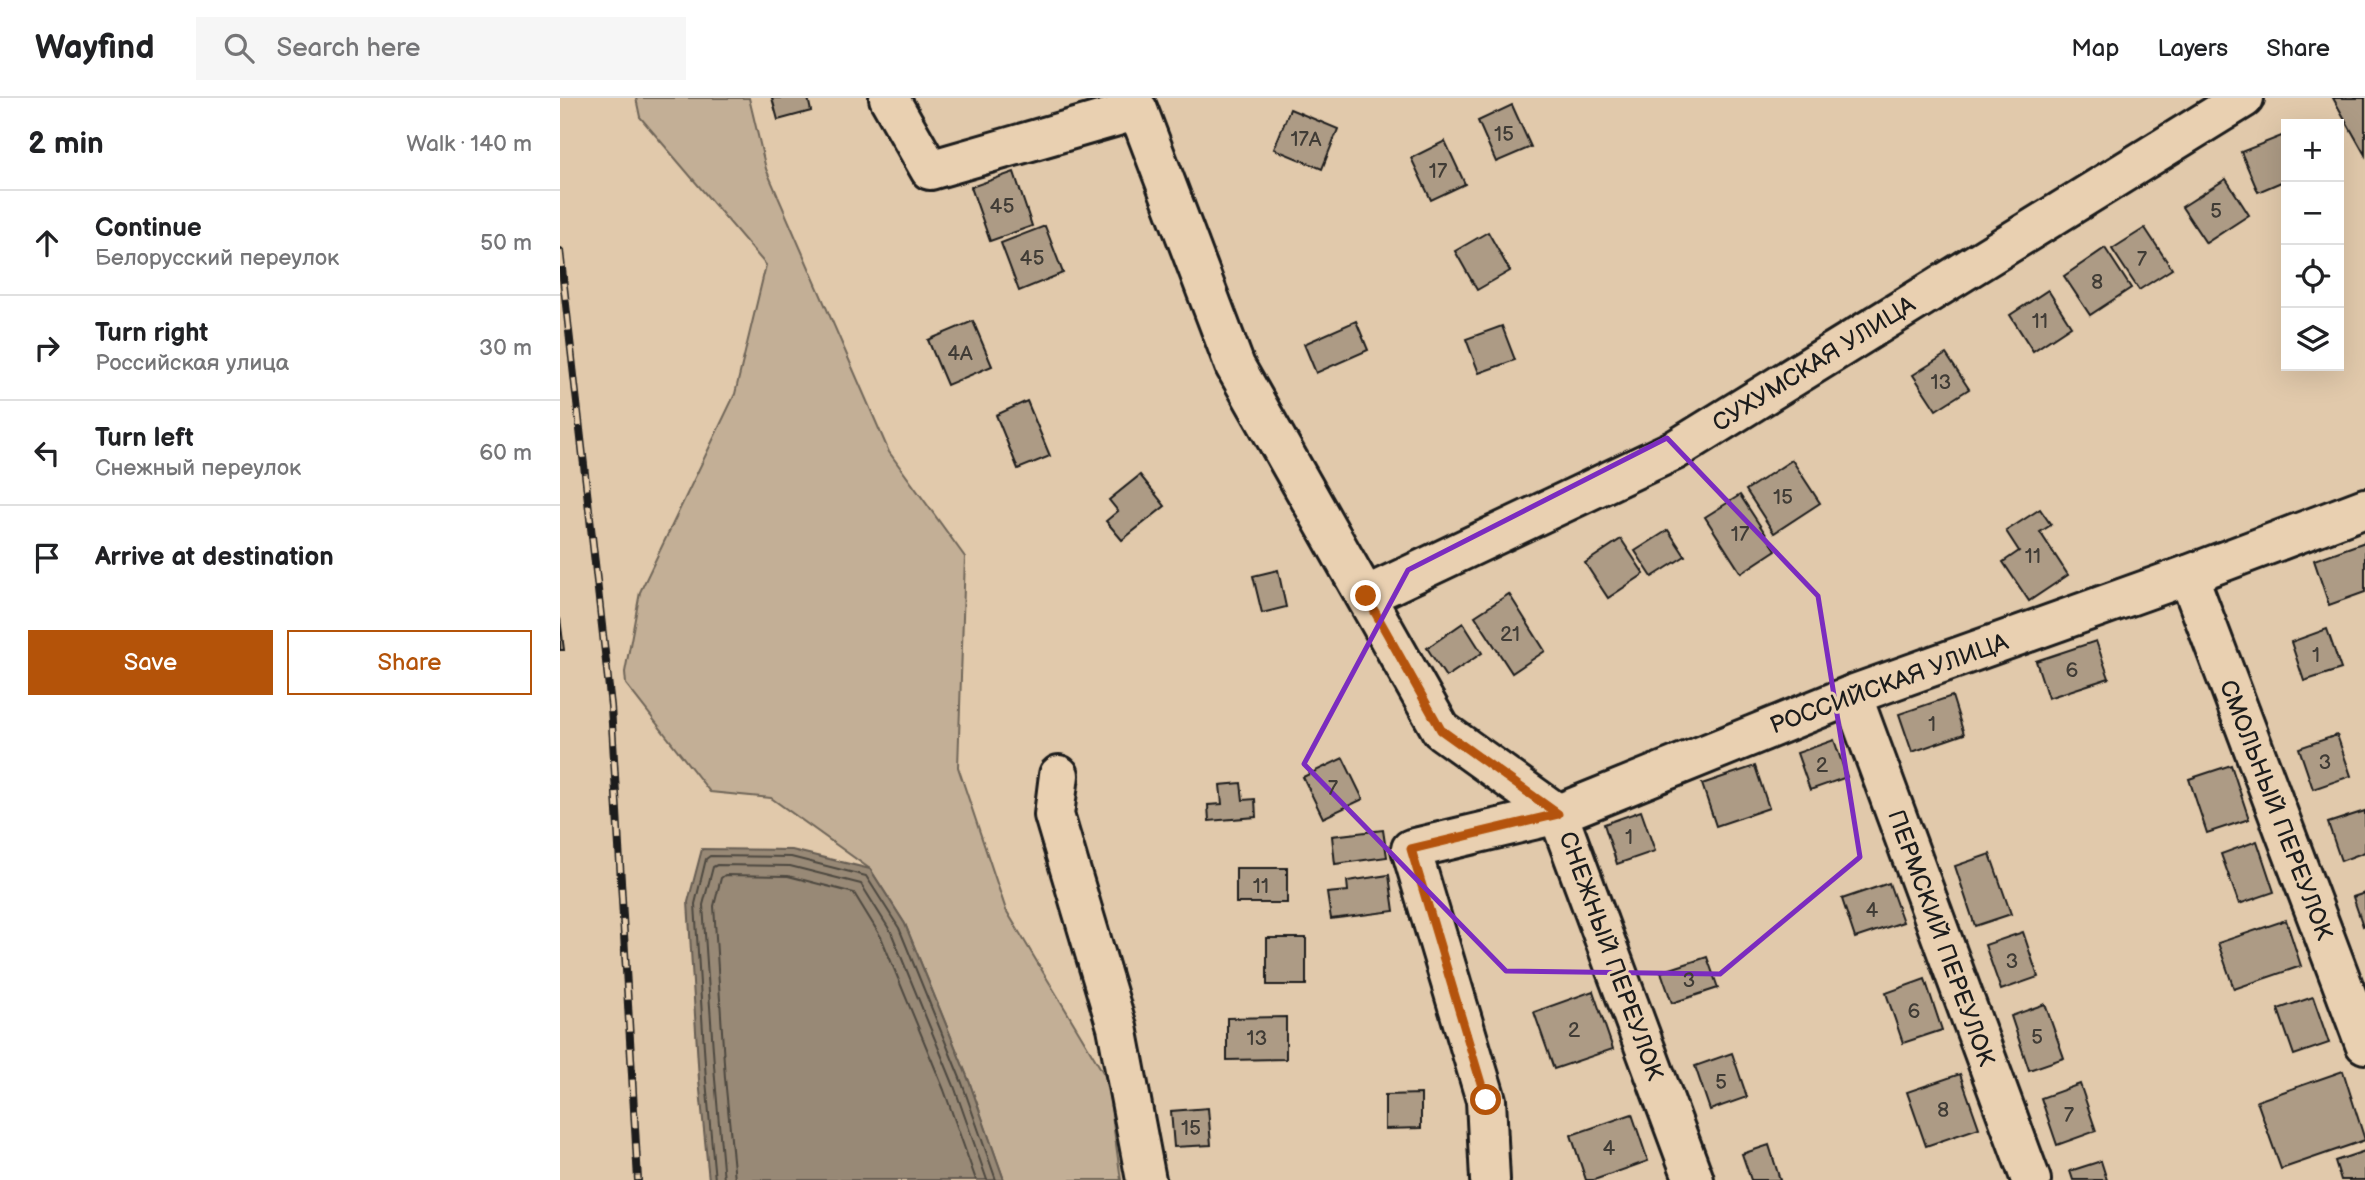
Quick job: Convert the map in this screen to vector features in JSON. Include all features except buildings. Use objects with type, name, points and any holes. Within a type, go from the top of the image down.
[{"type":"street","name":"СНЕЖНЫЙ ПЕРЕУЛОК","points":[[889,98],[930,170],[1138,110],[1235,366],[1441,730],[1558,814],[1694,1180]]},
{"type":"street","name":"СУХУМСКАЯ УЛИЦА","points":[[1366,596],[1675,450],[2244,98]]},
{"type":"street","name":"РОССИЙСКАЯ УЛИЦА","points":[[1490,1180],[1486,1100],[1411,849],[1558,814],[1852,695],[2188,575],[2365,508]]},
{"type":"street","name":"СМОЛЬНЫЙ ПЕРЕУЛОК","points":[[2188,575],[2365,1044]]},
{"type":"street","name":"ПЕРМСКИЙ ПЕРЕУЛОК","points":[[1852,695],[2031,1180]]},
{"type":"street","points":[[1059,775],[1054,815],[1117,1027],[1146,1180]]},
{"type":"highlighted area","points":[[1667,438],[1818,596],[1860,857],[1720,974],[1506,971],[1304,764],[1408,570]]},
{"type":"shaded area","points":[[636,98],[749,98],[766,169],[889,452],[965,557],[958,767],[1006,910],[1107,1079],[1121,1180],[1004,1180],[969,1081],[905,924],[870,869],[771,798],[710,792],[626,684],[625,672],[640,592],[735,394],[766,265],[640,117]]},
{"type":"water","points":[[702,849],[792,850],[870,869],[905,924],[969,1081],[1004,1180],[709,1180],[699,1080],[688,902]]},
{"type":"railway","points":[[560,251],[611,706],[638,1180]]},
{"type":"route","points":[[1366,596],[1441,730],[1558,814],[1411,849],[1486,1100]]}]
